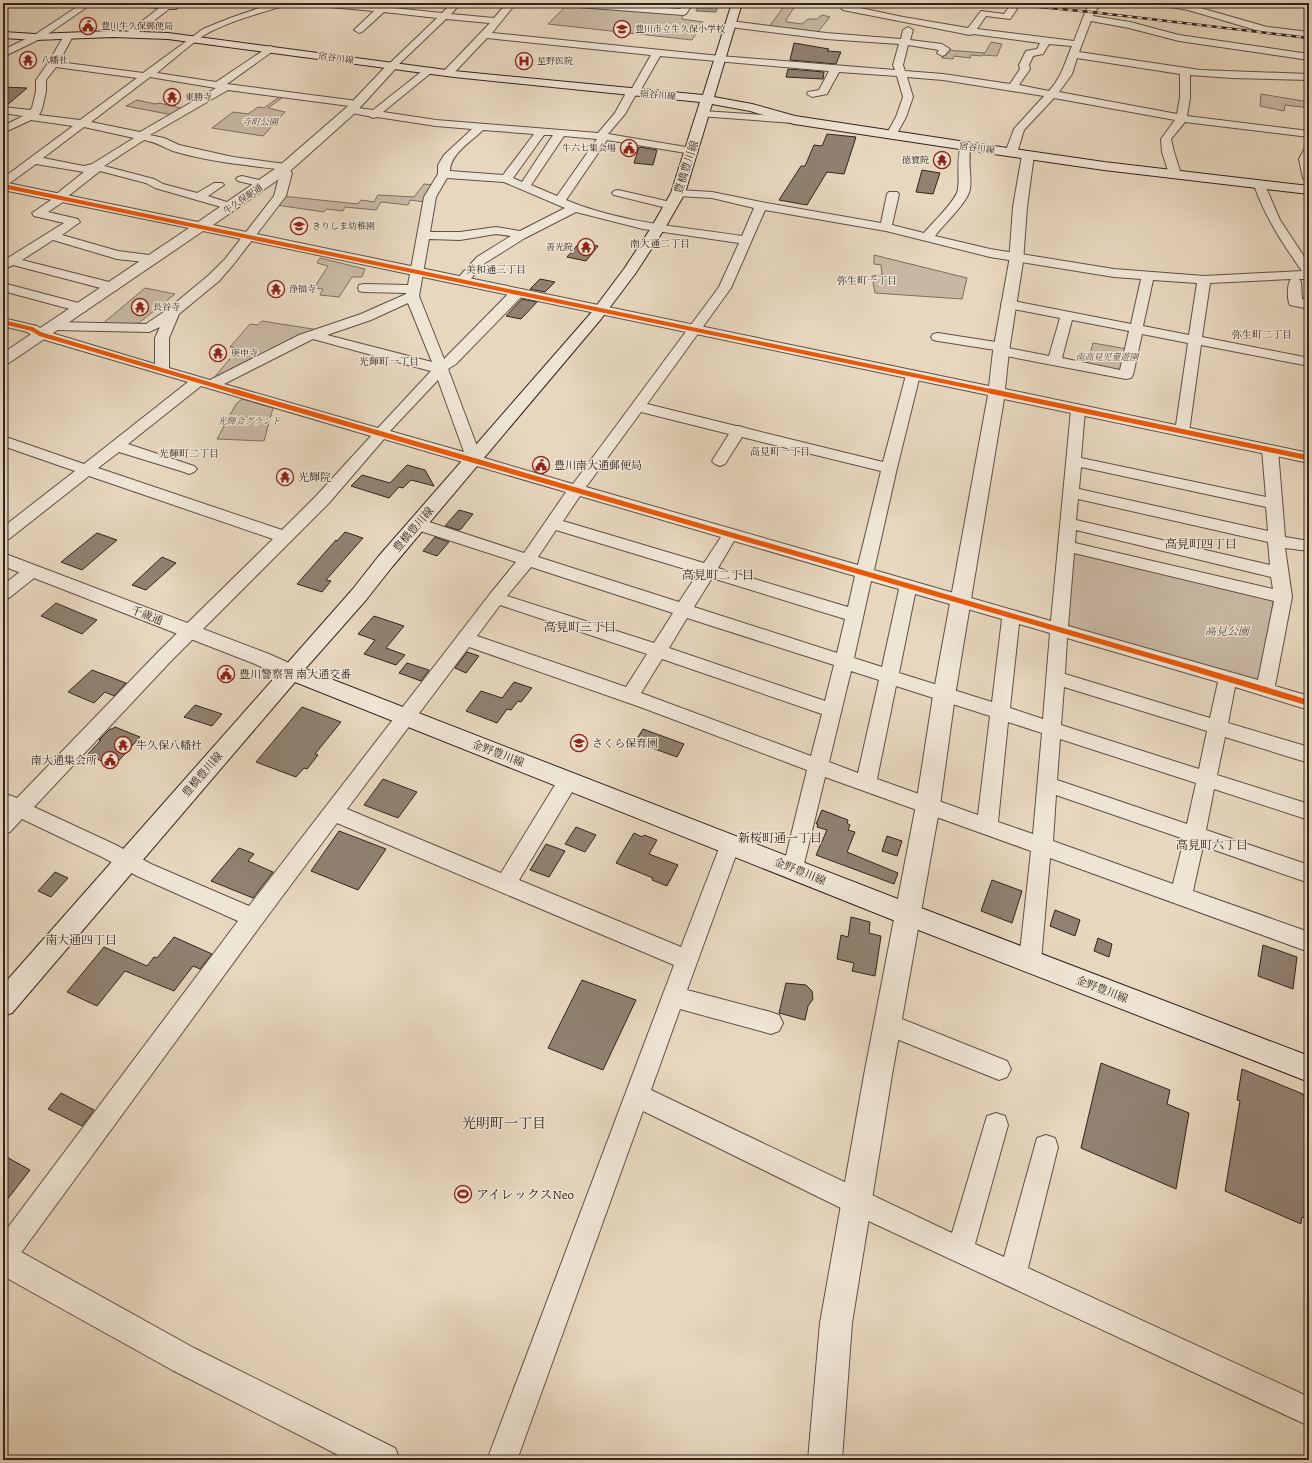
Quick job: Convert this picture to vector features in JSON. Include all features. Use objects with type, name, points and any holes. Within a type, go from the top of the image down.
[{"type":"main road","name":"豊橋豊川線","points":[[3,1004],[359,595],[417,524],[474,460],[602,309],[630,271],[675,199],[692,151],[736,3]]},
{"type":"main road","name":"宿谷川線","points":[[3,35],[35,37],[170,34],[192,39],[393,66],[632,93],[705,106],[752,108],[794,120],[1020,154],[1309,190]]},
{"type":"main road","name":"牛久保駅通","points":[[3,360],[232,207],[284,169],[354,107],[393,66]]},
{"type":"main road","points":[[825,1460],[836,1323],[887,1024],[928,805],[944,696],[997,392],[1001,349],[1016,258],[1020,207],[1020,154]]},
{"type":"main road","points":[[3,186],[602,309],[695,330],[1309,458]]},
{"type":"main road","name":"千歳通","points":[[3,559],[291,672]]},
{"type":"main road","name":"金野豊川線","points":[[291,672],[907,914],[1309,1069]]},
{"type":"main road","points":[[3,1260],[183,1359],[383,1460]]},
{"type":"street","points":[[3,54],[35,37],[89,3]]},
{"type":"street","points":[[133,3],[172,6]]},
{"type":"street","points":[[3,183],[192,39],[207,30],[283,3]]},
{"type":"street","points":[[318,3],[350,5],[443,17],[496,21]]},
{"type":"street","name":"牛久保駅通","points":[[393,66],[456,3]]},
{"type":"street","points":[[448,73],[485,35],[512,3]]},
{"type":"street","points":[[565,3],[683,12],[689,3]]},
{"type":"street","points":[[847,3],[846,8],[970,32],[1077,44]]},
{"type":"street","points":[[1020,154],[1019,129],[1035,110],[1053,94],[1067,74],[1073,54],[1091,10],[1099,3]]},
{"type":"street","points":[[1162,3],[1234,11]]},
{"type":"street","points":[[1174,3],[1246,15]]},
{"type":"street","points":[[131,34],[172,6]]},
{"type":"street","points":[[1189,6],[1256,27],[1309,35]]},
{"type":"street","points":[[359,30],[382,10]]},
{"type":"street","points":[[970,32],[979,22],[1004,25],[1010,13]]},
{"type":"street","points":[[1088,18],[1130,25],[1179,38],[1309,57]]},
{"type":"street","points":[[891,135],[901,117],[908,97],[898,65],[911,21]]},
{"type":"street","points":[[730,24],[826,36],[904,42],[942,47],[945,49],[942,53]]},
{"type":"street","points":[[485,35],[720,59],[943,77],[1013,87],[1181,118],[1309,134]]},
{"type":"street","points":[[3,130],[32,115],[37,109],[41,80],[53,64],[68,36]]},
{"type":"street","points":[[1013,87],[1025,69],[1024,65],[1029,54],[1040,52],[1046,41]]},
{"type":"street","points":[[7,264],[74,222],[38,214],[61,197],[96,167],[96,165],[222,86],[270,49]]},
{"type":"street","points":[[559,201],[603,136],[620,114],[657,53]]},
{"type":"street","points":[[1073,54],[1139,66],[1185,71],[1248,76],[1309,77]]},
{"type":"street","points":[[53,64],[222,86],[354,107],[373,114],[479,128],[561,132],[603,136],[692,151]]},
{"type":"street","points":[[812,94],[823,92],[836,68]]},
{"type":"street","points":[[373,114],[428,70]]},
{"type":"street","points":[[1175,174],[1168,152],[1166,139],[1181,118],[1186,99],[1185,71]]},
{"type":"street","points":[[3,110],[142,136],[160,140],[176,148],[257,164],[281,166],[286,173],[280,196],[229,262],[214,278],[173,312],[149,328],[54,326]]},
{"type":"street","points":[[474,460],[413,293],[423,235],[420,215],[444,174],[444,165],[448,157],[479,128]]},
{"type":"street","points":[[506,179],[541,132]]},
{"type":"street","points":[[526,186],[561,132]]},
{"type":"street","points":[[927,237],[961,199],[964,189],[964,157],[966,146]]},
{"type":"street","points":[[1309,150],[1305,159],[1309,178]]},
{"type":"street","points":[[205,164],[217,156]]},
{"type":"street","points":[[34,160],[84,169],[96,167],[150,181],[159,186],[232,207]]},
{"type":"street","points":[[444,174],[506,179],[526,186],[575,208],[658,228],[746,240]]},
{"type":"street","points":[[242,179],[264,184]]},
{"type":"street","points":[[199,197],[218,185]]},
{"type":"street","points":[[1260,185],[1265,202],[1288,242],[1309,274]]},
{"type":"street","points":[[618,193],[675,199],[712,195],[761,206],[886,227],[1016,258],[1114,273],[1204,280],[1309,274]]},
{"type":"street","points":[[886,227],[893,194]]},
{"type":"street","points":[[3,1256],[253,918],[496,598],[527,560],[576,490],[695,330],[725,288],[761,206]]},
{"type":"street","points":[[461,281],[481,260],[521,235],[575,208]]},
{"type":"street","points":[[423,235],[460,236],[494,229],[521,235]]},
{"type":"street","points":[[53,236],[117,255],[152,260]]},
{"type":"street","points":[[7,264],[112,286]]},
{"type":"street","points":[[938,337],[1126,375],[1148,275]]},
{"type":"street","points":[[1261,276],[1309,284]]},
{"type":"street","points":[[1182,432],[1194,340],[1204,280]]},
{"type":"street","points":[[1295,282],[1295,302],[1309,305]]},
{"type":"street","points":[[3,287],[81,308]]},
{"type":"street","points":[[364,288],[413,293]]},
{"type":"street","points":[[3,826],[11,805],[323,499],[386,427],[441,368],[451,361],[518,292]]},
{"type":"street","points":[[3,535],[117,446],[206,383],[312,335],[366,317],[413,293]]},
{"type":"street","points":[[1008,304],[1309,362]]},
{"type":"street","points":[[162,370],[162,338],[173,312]]},
{"type":"street","points":[[1054,361],[1067,316]]},
{"type":"street","points":[[3,322],[32,329],[40,334],[206,383],[730,535],[961,600],[1309,703]]},
{"type":"street","points":[[312,335],[428,366],[441,368]]},
{"type":"street","points":[[793,868],[844,662],[889,468],[913,375]]},
{"type":"street","points":[[638,407],[739,430],[889,468]]},
{"type":"street","points":[[1030,961],[1039,862],[1042,846],[1078,410]]},
{"type":"street","points":[[720,461],[739,430]]},
{"type":"street","points":[[3,441],[284,537]]},
{"type":"street","points":[[117,446],[189,469]]},
{"type":"street","points":[[1265,690],[1283,597],[1276,540],[1270,450]]},
{"type":"street","points":[[1074,461],[1274,504]]},
{"type":"street","points":[[1071,492],[1276,540],[1309,546]]},
{"type":"street","points":[[552,523],[854,615]]},
{"type":"street","points":[[1068,523],[1279,573]]},
{"type":"street","points":[[417,524],[888,676],[944,696],[1309,812]]},
{"type":"street","points":[[630,696],[730,535]]},
{"type":"street","points":[[1066,546],[1283,597]]},
{"type":"street","points":[[3,594],[32,571]]},
{"type":"street","points":[[866,783],[908,586]]},
{"type":"street","points":[[496,598],[659,651],[831,710]]},
{"type":"street","points":[[986,826],[1011,615]]},
{"type":"street","points":[[466,638],[1309,942]]},
{"type":"street","points":[[1055,678],[1309,755]]},
{"type":"street","points":[[1181,896],[1196,835],[1228,678]]},
{"type":"street","points":[[505,884],[568,781]]},
{"type":"street","points":[[1047,784],[1309,874]]},
{"type":"street","points":[[11,805],[144,870],[253,918]]},
{"type":"street","points":[[333,812],[686,960]]},
{"type":"street","points":[[502,1460],[638,1096],[686,960],[732,844]]},
{"type":"street","points":[[673,997],[771,1023]]},
{"type":"street","points":[[887,1024],[999,1069]]},
{"type":"street","points":[[638,1096],[856,1202],[1309,1412]]},
{"type":"street","points":[[960,1250],[996,1125]]},
{"type":"street","points":[[1013,1274],[1046,1147]]},
{"type":"green space","points":[[783,3],[801,4],[793,9],[786,20],[787,22],[802,24],[808,19],[817,19],[822,15],[830,17],[817,33],[769,27],[782,9]]},
{"type":"green space","points":[[567,5],[683,14],[682,19],[703,22],[692,40],[548,24]]},
{"type":"green space","points":[[991,42],[1002,44],[997,56],[971,55],[970,58],[954,56],[953,59],[942,58],[947,50],[985,53]]},
{"type":"green space","points":[[1261,94],[1309,102],[1309,108],[1285,105],[1284,111],[1260,106]]},
{"type":"green space","name":"寺町公園","points":[[282,95],[286,95],[268,108],[285,112],[263,136],[212,128],[233,112],[248,114],[258,107],[264,108]]},
{"type":"green space","points":[[137,100],[185,109],[173,115],[126,106]]},
{"type":"green space","points":[[424,184],[434,185],[425,202],[410,200],[408,205],[381,202],[376,210],[345,207],[343,211],[326,209],[324,212],[276,205],[282,196],[358,204],[361,200],[374,202],[378,195],[414,197]]},
{"type":"green space","points":[[874,255],[967,278],[962,299],[875,293],[872,276],[882,275],[881,265],[874,264]]},
{"type":"green space","points":[[320,258],[365,269],[362,277],[352,277],[339,297],[320,295],[323,289],[314,288],[328,266],[317,263]]},
{"type":"green space","points":[[145,288],[175,294],[139,323],[101,325]]},
{"type":"green space","points":[[262,321],[319,330],[212,380],[239,348],[230,347],[250,324],[258,325]]},
{"type":"green space","name":"南高見児童遊園","points":[[1093,343],[1127,349],[1122,372],[1087,365]]},
{"type":"green space","name":"光輝会グランド","points":[[242,399],[273,408],[264,441],[217,439],[236,404]]},
{"type":"green space","name":"高見公園","points":[[1075,552],[1270,599],[1273,602],[1261,681],[1071,627],[1067,623],[1071,554]]},
{"type":"shaded area","points":[[698,3],[719,3],[716,12],[696,11]]},
{"type":"building","points":[[794,43],[829,49],[827,51],[841,52],[836,64],[790,60]]},
{"type":"building","points":[[788,69],[824,72],[823,79],[786,77]]},
{"type":"building","points":[[3,87],[27,88],[6,106],[3,106]]},
{"type":"building","points":[[827,134],[856,137],[844,174],[827,172],[807,205],[779,200],[801,166],[805,166],[814,145],[822,146]]},
{"type":"building","points":[[639,147],[657,150],[653,165],[634,163]]},
{"type":"building","points":[[922,170],[940,173],[933,194],[916,192]]},
{"type":"building","points":[[580,242],[598,246],[586,261],[567,257]]},
{"type":"building","points":[[540,279],[555,282],[545,292],[530,289]]},
{"type":"building","points":[[522,299],[537,302],[521,319],[506,316]]},
{"type":"building","points":[[407,465],[425,470],[434,486],[411,480],[403,488],[399,487],[389,498],[351,486],[362,475],[390,483]]},
{"type":"building","points":[[459,510],[473,514],[459,530],[445,526]]},
{"type":"building","points":[[345,532],[363,538],[326,580],[331,581],[322,592],[297,584],[336,540],[337,541]]},
{"type":"building","points":[[97,533],[117,540],[82,570],[61,562]]},
{"type":"building","points":[[435,537],[449,542],[437,556],[423,551]]},
{"type":"building","points":[[162,557],[176,563],[146,590],[132,585]]},
{"type":"building","points":[[56,603],[97,620],[82,634],[41,616]]},
{"type":"building","points":[[374,616],[404,626],[386,648],[405,655],[396,665],[364,654],[375,640],[358,634]]},
{"type":"building","points":[[467,652],[479,656],[466,673],[455,668]]},
{"type":"building","points":[[407,663],[429,670],[421,681],[399,673]]},
{"type":"building","points":[[92,670],[126,683],[114,696],[105,692],[94,703],[68,692]]},
{"type":"building","points":[[514,682],[532,688],[521,702],[518,701],[511,710],[507,709],[497,723],[466,711],[481,691],[502,698]]},
{"type":"building","points":[[195,705],[222,714],[212,726],[184,717]]},
{"type":"building","points":[[302,707],[341,722],[315,754],[318,755],[307,769],[304,768],[296,777],[256,762]]},
{"type":"building","points":[[115,727],[140,737],[114,766],[87,755],[110,729]]},
{"type":"building","points":[[643,729],[684,744],[677,757],[635,742]]},
{"type":"building","points":[[383,779],[417,792],[398,818],[364,805]]},
{"type":"building","points":[[822,810],[848,820],[847,823],[850,825],[848,830],[855,832],[847,852],[898,873],[894,884],[816,855],[827,830],[817,827],[818,824],[816,824]]},
{"type":"building","points":[[576,827],[596,835],[585,852],[565,844]]},
{"type":"building","points":[[339,831],[386,849],[358,890],[311,871]]},
{"type":"building","points":[[634,833],[642,837],[644,835],[657,840],[649,854],[678,865],[667,886],[652,880],[653,878],[616,863]]},
{"type":"building","points":[[887,836],[902,841],[897,856],[882,851]]},
{"type":"building","points":[[546,844],[565,851],[549,877],[530,870]]},
{"type":"building","points":[[239,848],[254,854],[248,861],[273,872],[253,898],[211,881]]},
{"type":"building","points":[[55,872],[68,878],[51,897],[38,891]]},
{"type":"building","points":[[992,880],[1022,891],[1012,923],[981,911]]},
{"type":"building","points":[[1055,910],[1080,920],[1075,936],[1050,926]]},
{"type":"building","points":[[851,917],[870,922],[869,933],[881,936],[875,976],[852,971],[854,963],[837,959],[841,935],[848,937]]},
{"type":"building","points":[[174,937],[212,954],[200,969],[193,966],[174,991],[125,971],[97,1006],[67,992],[104,947],[147,966],[154,957],[157,958]]},
{"type":"building","points":[[1098,938],[1112,944],[1109,957],[1094,951]]},
{"type":"building","points":[[1263,945],[1297,957],[1293,989],[1258,976]]},
{"type":"building","points":[[582,980],[636,1000],[603,1070],[548,1048]]},
{"type":"building","points":[[786,983],[806,985],[812,991],[813,999],[808,1006],[805,1020],[779,1013]]},
{"type":"building","points":[[1101,1063],[1170,1090],[1167,1104],[1189,1113],[1176,1189],[1081,1148]]},
{"type":"building","points":[[1242,1069],[1303,1094],[1303,1096],[1309,1098],[1309,1219],[1302,1217],[1301,1224],[1225,1191],[1240,1101],[1237,1100]]},
{"type":"building","points":[[61,1093],[94,1110],[82,1126],[48,1109]]},
{"type":"building","points":[[3,1155],[30,1170],[3,1205]]},
{"type":"railway","points":[[998,3],[1091,12],[1309,38]]},
{"type":"cycle path","points":[[3,186],[587,306],[1309,458]]},
{"type":"cycle path","points":[[3,322],[32,329],[40,334],[199,381],[1228,678],[1309,703]]},
{"type":"place","name":"豊川牛久保郵便局","points":[[88,26]]},
{"type":"place","name":"豊川市立牛久保小学校","points":[[622,29]]},
{"type":"place","name":"八幡社","points":[[28,60]]},
{"type":"place","name":"星野医院","points":[[524,61]]},
{"type":"place","name":"東勝寺","points":[[172,97]]},
{"type":"place","name":"牛六七集会場","points":[[629,148]]},
{"type":"place","name":"徳寶院","points":[[942,160]]},
{"type":"place","name":"きりしま幼稚園","points":[[299,226]]},
{"type":"place","name":"善光院","points":[[586,247]]},
{"type":"place","name":"浄福寺","points":[[276,289]]},
{"type":"place","name":"長谷寺","points":[[140,307]]},
{"type":"place","name":"庚申寺","points":[[218,353]]},
{"type":"place","name":"豊川南大通郵便局","points":[[541,465]]},
{"type":"place","name":"光輝院","points":[[285,477]]},
{"type":"place","name":"豊川警察署 南大通交番","points":[[226,674]]},
{"type":"place","name":"さくら保育園","points":[[579,743]]},
{"type":"place","name":"牛久保八幡社","points":[[123,745]]},
{"type":"place","name":"南大通集会所","points":[[110,760]]},
{"type":"place","name":"アイレックスNeo","points":[[463,1194]]},
{"type":"district","name":"南大通二丁目","points":[[660,243]]},
{"type":"district","name":"美和通三丁目","points":[[496,269]]},
{"type":"district","name":"弥生町一丁目","points":[[867,280]]},
{"type":"district","name":"弥生町二丁目","points":[[1262,334]]},
{"type":"district","name":"光輝町一丁目","points":[[389,361]]},
{"type":"district","name":"高見町一丁目","points":[[780,451]]},
{"type":"district","name":"光輝町二丁目","points":[[189,453]]},
{"type":"district","name":"高見町四丁目","points":[[1201,544]]},
{"type":"district","name":"高見町二丁目","points":[[718,575]]},
{"type":"district","name":"高見町三丁目","points":[[580,627]]},
{"type":"district","name":"新桜町通一丁目","points":[[780,838]]},
{"type":"district","name":"高見町六丁目","points":[[1212,845]]},
{"type":"district","name":"南大通四丁目","points":[[81,940]]},
{"type":"district","name":"光明町一丁目","points":[[504,1123]]}]
